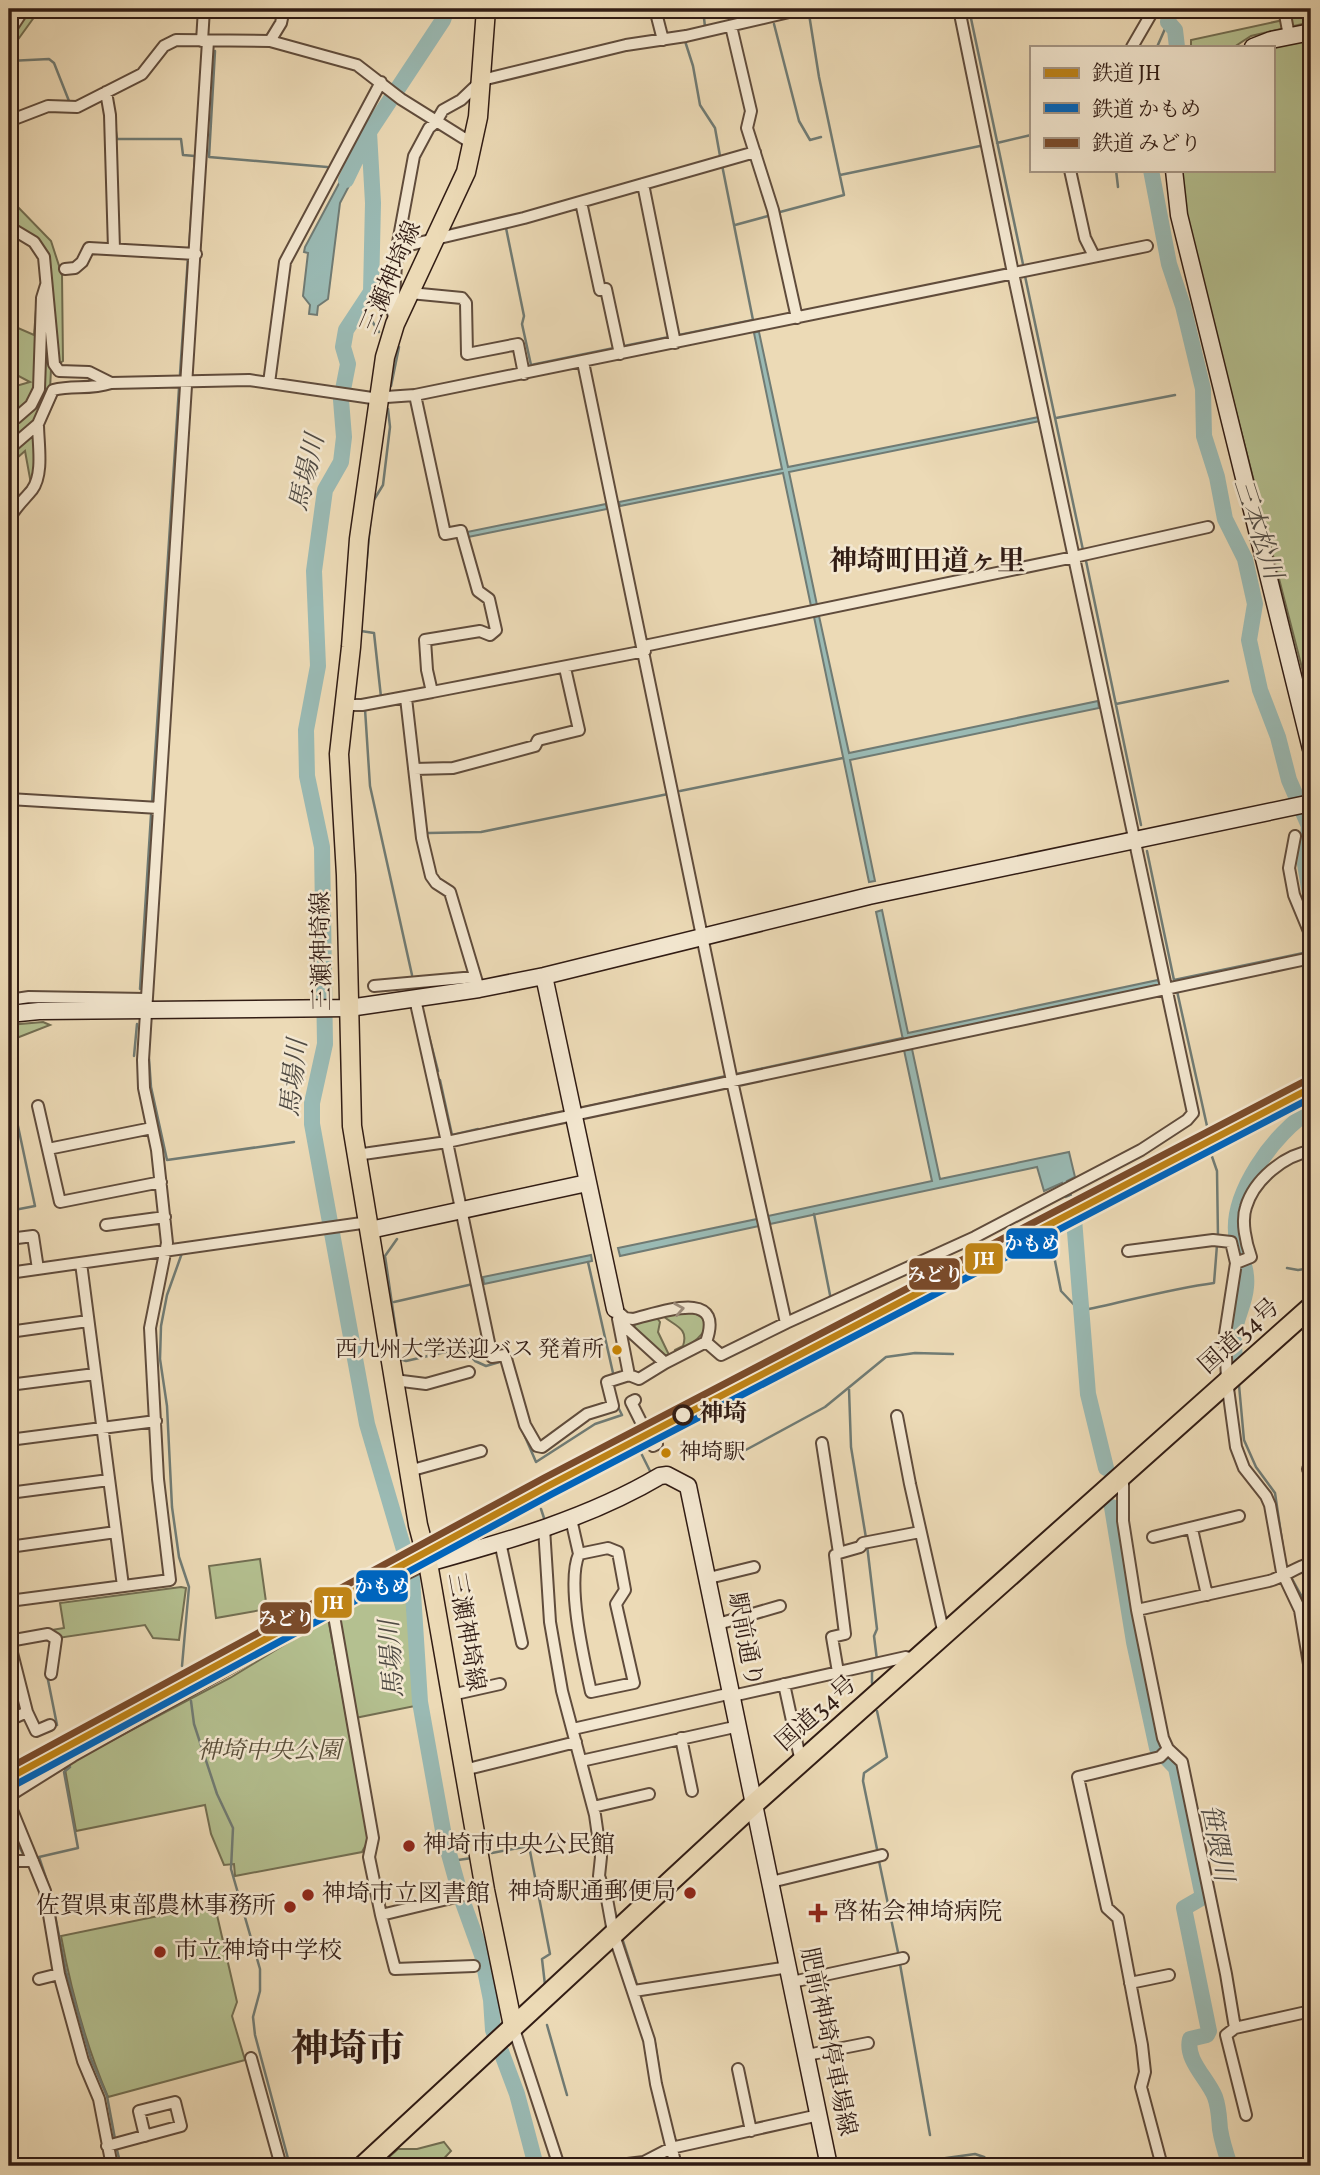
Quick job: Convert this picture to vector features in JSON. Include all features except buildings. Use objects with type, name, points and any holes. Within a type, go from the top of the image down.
[{"type":"highway","name":"国道34号","points":[[363,2166],[803,1759],[1311,1307]]},
{"type":"main road","name":"三瀬神埼線","points":[[486,9],[482,80],[466,172],[396,324],[385,357],[359,539],[339,767],[346,875],[342,1008],[356,1154],[423,1565],[464,1770],[476,1892],[509,2029]]},
{"type":"street","points":[[9,32],[24,9]]},
{"type":"street","points":[[9,1601],[170,1580],[161,1514],[156,1420],[150,1370],[150,1328],[167,1251],[157,1150],[144,1088],[145,1004],[196,254],[204,9]]},
{"type":"street","points":[[270,41],[281,23],[284,9]]},
{"type":"street","points":[[655,9],[663,40]]},
{"type":"street","points":[[396,324],[393,313],[397,248],[414,156],[429,128],[443,110],[461,100],[482,80],[626,45],[732,26],[802,9]]},
{"type":"street","points":[[706,1342],[721,1355],[975,1237],[1141,1150],[1187,1120],[1193,1113],[1173,987],[1134,840],[1081,556],[1020,272],[959,9]]},
{"type":"street","points":[[1133,46],[1154,9]]},
{"type":"street","points":[[1289,36],[1284,11],[1310,9]]},
{"type":"street","points":[[732,26],[751,111],[747,128],[773,210],[797,317]]},
{"type":"street","points":[[1256,46],[1311,32]]},
{"type":"street","points":[[9,121],[48,106],[77,107],[142,74],[163,46],[176,40],[270,41],[357,65],[401,99],[473,144]]},
{"type":"street","points":[[269,383],[285,262],[381,82]]},
{"type":"street","points":[[106,92],[110,115],[114,249]]},
{"type":"street","points":[[397,248],[524,218],[755,152]]},
{"type":"street","points":[[1070,172],[1084,238],[1094,256]]},
{"type":"street","points":[[1174,172],[1179,215],[1311,749]]},
{"type":"street","points":[[643,184],[675,343]]},
{"type":"street","points":[[581,202],[600,290],[606,289],[620,354]]},
{"type":"street","points":[[9,227],[34,242],[44,257],[54,364],[59,371],[89,372],[111,383]]},
{"type":"street","points":[[9,520],[12,512],[34,487],[38,477],[38,424],[53,390],[93,388],[111,383],[249,380],[355,395],[415,395],[1147,246]]},
{"type":"street","points":[[65,269],[75,268],[82,262],[89,248],[196,254]]},
{"type":"street","points":[[9,420],[16,418],[31,405],[39,389],[42,298],[47,282]]},
{"type":"street","points":[[410,293],[462,299],[466,303],[467,354],[518,344],[524,374]]},
{"type":"street","points":[[583,362],[732,1081],[786,1323]]},
{"type":"street","points":[[415,395],[445,534],[461,531],[478,591],[489,599],[496,630],[490,635],[480,631],[425,640],[432,692]]},
{"type":"street","points":[[9,449],[38,424]]},
{"type":"street","points":[[344,705],[406,698],[565,668],[1208,527]]},
{"type":"street","points":[[414,769],[453,768],[535,746],[538,740],[579,730],[565,668]]},
{"type":"street","points":[[406,698],[422,838],[431,876],[436,883],[450,892],[477,983]]},
{"type":"street","points":[[9,799],[159,808]]},
{"type":"street","points":[[373,986],[477,983],[544,976],[869,896],[1134,840],[1286,804],[1311,803]]},
{"type":"street","points":[[1295,836],[1289,868],[1294,895],[1311,936]]},
{"type":"street","points":[[356,1154],[447,1142],[1311,958]]},
{"type":"street","points":[[544,976],[629,1375]]},
{"type":"street","points":[[9,1000],[29,997],[145,1004],[342,1008],[415,999],[477,983]]},
{"type":"street","points":[[415,999],[492,1357],[505,1355],[525,1425],[537,1446],[542,1447],[587,1414],[613,1406],[607,1382],[629,1375],[639,1379],[706,1342],[710,1331],[708,1316],[701,1309],[688,1306],[633,1319],[617,1315]]},
{"type":"street","points":[[9,1014],[145,1004]]},
{"type":"street","points":[[38,1105],[60,1202],[161,1182]]},
{"type":"street","points":[[48,1149],[152,1128]]},
{"type":"street","points":[[1236,1262],[1251,1257],[1246,1241],[1245,1208],[1263,1177],[1298,1153],[1311,1151]]},
{"type":"street","points":[[9,1273],[340,1226],[369,1226],[461,1210],[587,1183]]},
{"type":"street","points":[[106,1225],[165,1217]]},
{"type":"street","points":[[9,1239],[33,1236],[37,1269]]},
{"type":"street","points":[[1128,1251],[1217,1241],[1231,1242],[1236,1262],[1224,1334],[1236,1447],[1244,1468],[1266,1496],[1300,1610],[1311,1676]]},
{"type":"street","points":[[81,1262],[123,1586]]},
{"type":"street","points":[[617,1315],[665,1363]]},
{"type":"street","points":[[9,1332],[88,1321]]},
{"type":"street","points":[[394,1380],[426,1384],[469,1372]]},
{"type":"street","points":[[9,1385],[95,1374]]},
{"type":"street","points":[[635,1400],[631,1402],[653,1446],[657,1444]]},
{"type":"street","points":[[897,1416],[920,1532],[942,1626],[946,1632]]},
{"type":"street","points":[[9,1440],[156,1420]]},
{"type":"street","points":[[822,1443],[839,1553]]},
{"type":"street","points":[[409,1471],[481,1451]]},
{"type":"street","points":[[1123,1474],[1123,1521],[1164,1753]]},
{"type":"street","name":"駅前通り","points":[[571,1519],[624,1498],[660,1476],[667,1475],[688,1486],[754,1804]]},
{"type":"street","points":[[9,1493],[109,1480]]},
{"type":"street","points":[[1153,1537],[1239,1516]]},
{"type":"street","points":[[9,1796],[73,1756],[332,1610],[423,1565],[571,1519],[579,1553],[575,1581],[581,1646],[591,1692],[634,1683],[616,1604],[625,1590],[618,1552],[608,1548],[579,1553]]},
{"type":"street","points":[[544,1528],[550,1622],[562,1691],[576,1728],[576,1742],[584,1760],[596,1806],[601,1857],[599,1877],[607,1899],[613,1932],[637,1990],[676,2166]]},
{"type":"street","points":[[1192,1529],[1207,1595]]},
{"type":"street","points":[[9,1547],[116,1532]]},
{"type":"street","points":[[838,1672],[832,1637],[845,1634],[835,1556],[866,1542],[920,1532]]},
{"type":"street","points":[[500,1542],[522,1643]]},
{"type":"street","points":[[1137,1610],[1288,1574],[1311,1563]]},
{"type":"street","points":[[709,1578],[754,1567]]},
{"type":"street","points":[[718,1624],[780,1606]]},
{"type":"street","points":[[332,1610],[373,1838],[369,1857],[395,1969],[474,1966]]},
{"type":"street","points":[[50,1725],[36,1731],[27,1712],[9,1641],[48,1634],[56,1639],[51,1674]]},
{"type":"street","points":[[576,1728],[906,1657],[915,1659]]},
{"type":"street","points":[[451,1695],[500,1684]]},
{"type":"street","points":[[784,1684],[799,1753],[803,1759]]},
{"type":"street","points":[[9,1720],[27,1712]]},
{"type":"street","points":[[584,1760],[739,1726]]},
{"type":"street","points":[[681,1738],[692,1790]]},
{"type":"street","points":[[464,1770],[576,1742]]},
{"type":"street","points":[[1162,2166],[1141,2087],[1145,2071],[1118,1918],[1107,1908],[1078,1777],[1164,1753],[1182,1762],[1224,1961],[1235,2028]]},
{"type":"street","points":[[596,1806],[649,1794]]},
{"type":"street","points":[[9,1803],[45,1891],[59,1974],[83,2061],[99,2099],[113,2145],[112,2166]]},
{"type":"street","name":"肥前神埼停車場線","points":[[754,1804],[829,2166]]},
{"type":"street","points":[[771,1882],[878,1856]]},
{"type":"street","points":[[9,1861],[33,1861]]},
{"type":"street","points":[[381,1915],[476,1892]]},
{"type":"street","points":[[637,1990],[790,1974],[898,1958]]},
{"type":"street","points":[[39,1979],[59,1974]]},
{"type":"street","points":[[1130,1983],[1169,1975]]},
{"type":"street","points":[[1246,2115],[1226,2035],[1235,2028],[1311,2011]]},
{"type":"street","points":[[509,2029],[559,2166]]},
{"type":"street","points":[[807,2055],[868,2043]]},
{"type":"street","points":[[251,2059],[281,2166]]},
{"type":"street","points":[[738,2068],[751,2131]]},
{"type":"street","points":[[611,2166],[644,2162],[671,2148],[819,2115]]},
{"type":"street","points":[[113,2145],[145,2136]]},
{"type":"green space","points":[[9,9],[40,9],[9,52]]},
{"type":"green space","points":[[1311,14],[1311,22],[1251,36],[1236,46],[1191,46],[1191,40]]},
{"type":"green space","points":[[1311,38],[1311,703],[1182,202],[1181,172],[1274,172],[1274,48]]},
{"type":"green space","points":[[9,180],[14,203],[51,241],[62,275],[63,361],[51,369],[50,390],[57,395],[41,430],[40,483],[31,484],[25,451],[9,465],[9,388],[30,382],[15,374],[9,375],[9,324],[34,335],[37,297],[43,281],[40,256],[33,246],[9,232]]},
{"type":"green space","points":[[43,1022],[50,1025],[9,1041],[9,1025]]},
{"type":"green space","points":[[688,1311],[700,1316],[706,1327],[689,1345],[674,1354],[675,1350],[683,1346],[684,1335],[680,1328],[663,1316]]},
{"type":"green space","points":[[656,1317],[660,1322],[658,1332],[670,1357],[663,1355],[634,1328],[635,1323]]},
{"type":"green space","points":[[260,1559],[267,1609],[216,1618],[209,1566]]},
{"type":"green space","points":[[406,1586],[415,1706],[355,1718],[336,1613],[387,1590]]},
{"type":"green space","points":[[186,1588],[179,1640],[153,1638],[145,1625],[58,1638],[52,1630],[64,1628],[60,1603]]},
{"type":"green space","name":"神埼中央公園","points":[[328,1618],[369,1839],[362,1852],[235,1876],[234,1864],[224,1865],[211,1834],[205,1805],[76,1831],[65,1769],[75,1760],[230,1678]]},
{"type":"green space","points":[[202,1907],[217,1915],[237,2002],[232,2016],[245,2060],[108,2097],[80,2018],[61,1936]]},
{"type":"green space","points":[[444,2142],[451,2151],[437,2166],[379,2166],[398,2149],[417,2149]]},
{"type":"water","points":[[352,159],[359,167],[340,203],[328,299],[318,306],[317,315],[309,314],[310,305],[303,296],[308,253],[304,252],[305,247]]},
{"type":"water","points":[[759,332],[788,467],[1039,417],[1040,421],[789,472],[817,605],[811,606],[783,473],[620,506],[619,502],[782,469],[754,333]]},
{"type":"water","points":[[606,504],[607,509],[468,537],[467,532]]},
{"type":"water","points":[[819,616],[849,753],[1098,701],[1099,708],[850,760],[875,881],[869,882],[814,617]]},
{"type":"water","points":[[882,910],[908,1033],[1158,980],[1160,985],[903,1040],[876,912]]},
{"type":"water","points":[[912,1049],[940,1179],[1069,1152],[1075,1177],[1067,1181],[1071,1195],[1066,1197],[1062,1183],[1044,1191],[1037,1167],[770,1224],[768,1216],[932,1181],[904,1050]]},
{"type":"water","points":[[757,1219],[759,1226],[620,1256],[618,1248]]},
{"type":"water","points":[[591,1255],[592,1261],[484,1284],[483,1277]]},
{"type":"waterway","name":"馬場川","points":[[447,9],[443,20],[369,132],[373,203],[371,292],[346,330],[343,347],[348,364],[341,400],[344,437],[341,462],[325,490],[314,571],[318,666],[306,730],[307,776],[322,847],[325,1044],[312,1103],[312,1124],[367,1424],[412,1577],[420,1702],[444,1836],[461,1897],[482,1955],[491,2000],[493,2030],[517,2094],[536,2166]]},
{"type":"waterway","points":[[703,9],[705,27]]},
{"type":"waterway","points":[[780,212],[844,195],[819,77],[809,14],[825,9]]},
{"type":"waterway","points":[[969,9],[1024,269]]},
{"type":"waterway","name":"三本松川","points":[[1170,9],[1168,22],[1175,30],[1177,46]]},
{"type":"waterway","points":[[1157,46],[1168,22]]},
{"type":"waterway","points":[[774,24],[799,121],[810,140],[821,137]]},
{"type":"waterway","points":[[687,40],[685,41],[700,105],[715,128],[720,156]]},
{"type":"waterway","points":[[215,51],[209,157],[327,167]]},
{"type":"waterway","points":[[9,61],[49,59],[54,63],[69,101]]},
{"type":"waterway","points":[[115,126],[117,139],[181,139],[183,155],[195,156],[189,251]]},
{"type":"waterway","points":[[346,180],[368,134]]},
{"type":"waterway","points":[[997,143],[1030,135]]},
{"type":"waterway","points":[[840,175],[980,146]]},
{"type":"waterway","points":[[679,335],[753,320],[722,165]]},
{"type":"waterway","points":[[1116,172],[1118,187]]},
{"type":"waterway","name":"三本松川","points":[[1151,172],[1169,264],[1183,306],[1203,389],[1204,436],[1217,477],[1225,519],[1245,559],[1255,604],[1249,640],[1260,690],[1278,737],[1289,780],[1309,826],[1305,864],[1311,900]]},
{"type":"waterway","points":[[735,225],[768,216]]},
{"type":"waterway","points":[[506,228],[531,365],[614,348]]},
{"type":"waterway","points":[[180,374],[188,257]]},
{"type":"waterway","points":[[1025,276],[1083,550]]},
{"type":"waterway","points":[[363,306],[367,312]]},
{"type":"waterway","points":[[370,318],[379,332]]},
{"type":"waterway","points":[[624,346],[669,337]]},
{"type":"waterway","points":[[391,386],[399,347]]},
{"type":"waterway","points":[[152,802],[179,388]]},
{"type":"waterway","points":[[1056,418],[1175,395]]},
{"type":"waterway","points":[[372,503],[383,485],[390,427],[388,409]]},
{"type":"waterway","points":[[362,615],[370,524]]},
{"type":"waterway","points":[[1085,556],[1141,825]]},
{"type":"waterway","points":[[361,628],[361,631],[374,633],[381,697]]},
{"type":"waterway","points":[[1116,704],[1228,681]]},
{"type":"waterway","points":[[365,709],[370,786],[412,975]]},
{"type":"waterway","points":[[680,791],[843,758]]},
{"type":"waterway","points":[[428,833],[481,832],[668,794]]},
{"type":"waterway","points":[[140,989],[151,815]]},
{"type":"waterway","points":[[1147,851],[1175,985]]},
{"type":"waterway","points":[[1174,980],[1308,952]]},
{"type":"waterway","points":[[1177,991],[1207,1126]]},
{"type":"waterway","points":[[134,1056],[137,1024]]},
{"type":"waterway","points":[[429,1036],[438,1071]]},
{"type":"waterway","points":[[737,1074],[903,1038]]},
{"type":"waterway","points":[[149,1059],[151,1087],[167,1160],[294,1142]]},
{"type":"waterway","points":[[635,1096],[726,1076]]},
{"type":"waterway","points":[[440,1080],[452,1135],[478,1129]]},
{"type":"waterway","points":[[9,1084],[35,1206],[9,1211]]},
{"type":"waterway","points":[[585,1107],[628,1098]]},
{"type":"waterway","name":"三本松川","points":[[1235,1361],[1234,1334],[1244,1299],[1246,1280],[1237,1240],[1236,1222],[1240,1204],[1257,1166],[1269,1149],[1283,1133],[1311,1110]]},
{"type":"waterway","points":[[486,1128],[555,1113]]},
{"type":"waterway","points":[[1209,1148],[1217,1171],[1218,1238]]},
{"type":"waterway","points":[[814,1214],[831,1300]]},
{"type":"waterway","name":"笹隈川","points":[[1074,1219],[1088,1394],[1106,1468]]},
{"type":"waterway","points":[[1049,1231],[1061,1291],[1080,1311],[1214,1283],[1217,1245]]},
{"type":"waterway","points":[[397,1239],[385,1256],[400,1359],[406,1361],[463,1348],[475,1361],[486,1366],[503,1361]]},
{"type":"waterway","points":[[182,1253],[167,1295],[161,1326],[160,1359],[167,1406],[172,1507],[179,1557],[189,1587],[182,1666]]},
{"type":"waterway","points":[[588,1262],[613,1373]]},
{"type":"waterway","points":[[1287,1268],[1311,1268]]},
{"type":"waterway","points":[[394,1302],[473,1284]]},
{"type":"waterway","points":[[742,1452],[825,1407],[886,1357],[915,1353],[953,1354]]},
{"type":"waterway","name":"三本松川","points":[[1239,1385],[1244,1440],[1256,1467],[1275,1493],[1285,1561]]},
{"type":"waterway","points":[[849,1389],[851,1447],[866,1538]]},
{"type":"waterway","points":[[520,1425],[536,1462],[595,1424],[622,1415],[617,1405]]},
{"type":"waterway","points":[[640,1451],[651,1473]]},
{"type":"waterway","name":"笹隈川","points":[[1112,1507],[1134,1642],[1157,1748],[1176,1768],[1203,1897],[1184,1908],[1209,2031],[1207,2035],[1190,2039],[1189,2047],[1194,2062],[1215,2097],[1230,2166]]},
{"type":"waterway","points":[[541,1509],[544,1518]]},
{"type":"waterway","points":[[867,1545],[877,1629],[874,1636],[877,1660]]},
{"type":"waterway","name":"三本松川","points":[[1291,1577],[1307,1606],[1311,1631]]},
{"type":"waterway","points":[[872,1683],[872,1672],[878,1666]]},
{"type":"waterway","points":[[47,1675],[57,1725]]},
{"type":"waterway","points":[[191,1701],[194,1724],[217,1794],[233,1828],[231,1869],[260,1969],[260,1991],[253,2017],[255,2035],[290,2166]]},
{"type":"waterway","points":[[877,1711],[887,1757],[864,1773],[863,1781],[878,1854]]},
{"type":"waterway","points":[[70,1767],[64,1772],[78,1848],[39,1857],[50,1890],[66,1971],[91,2059],[107,2096],[115,2139]]},
{"type":"waterway","points":[[9,1826],[24,1856]]},
{"type":"waterway","points":[[492,1853],[529,1846],[550,1954],[542,1959],[545,1985]]},
{"type":"waterway","points":[[451,1861],[472,1858]]},
{"type":"waterway","points":[[879,1861],[899,1957]]},
{"type":"waterway","points":[[604,1873],[617,1919]]},
{"type":"waterway","points":[[623,1941],[638,1988]]},
{"type":"waterway","points":[[900,1964],[930,2135]]},
{"type":"waterway","points":[[640,1995],[655,2043],[660,2076]]},
{"type":"waterway","points":[[547,2025],[567,2095]]},
{"type":"waterway","points":[[116,2146],[121,2166]]},
{"type":"waterway","points":[[889,2166],[975,2154],[984,2157],[994,2166]]},
{"type":"rail line","name":"みどり","points":[[9,1768],[544,1478],[1307,1080]]},
{"type":"rail line","name":"JH","points":[[9,1778],[548,1486],[1311,1088]]},
{"type":"rail line","name":"かもめ","points":[[13,1786],[552,1494],[1311,1098]]},
{"type":"place","name":"西九州大学送迎バス 発着所","points":[[617,1350]]},
{"type":"place","name":"神埼","points":[[683,1415]]},
{"type":"place","name":"神埼駅","points":[[666,1453]]},
{"type":"place","name":"神埼市中央公民館","points":[[409,1846]]},
{"type":"place","name":"神埼駅通郵便局","points":[[690,1893]]},
{"type":"place","name":"神埼市立図書館","points":[[308,1895]]},
{"type":"place","name":"佐賀県東部農林事務所","points":[[290,1907]]},
{"type":"place","name":"啓祐会神埼病院","points":[[818,1913]]},
{"type":"place","name":"市立神埼中学校","points":[[160,1952]]},
{"type":"district","name":"神埼町田道ヶ里","points":[[927,562]]},
{"type":"district","name":"神埼市","points":[[348,2051]]}]
